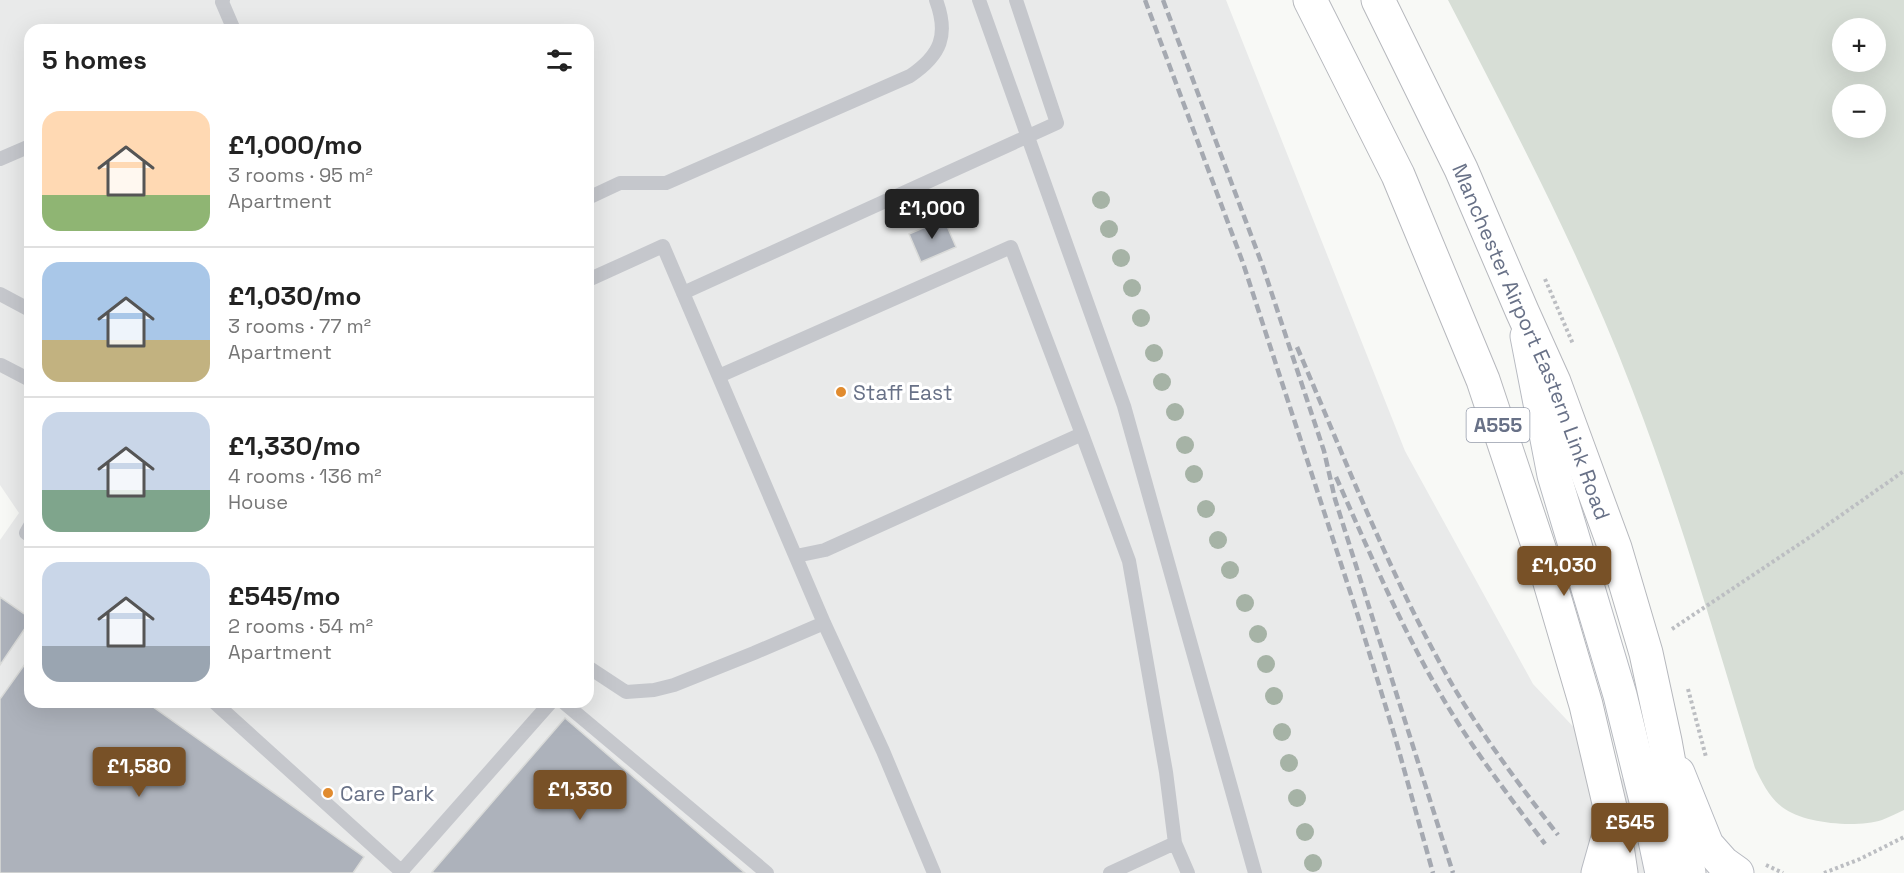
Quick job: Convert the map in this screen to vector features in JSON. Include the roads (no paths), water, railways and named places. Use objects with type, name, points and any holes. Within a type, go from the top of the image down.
[{"type":"main road","name":"A555","points":[[1310,0],[1398,175],[1483,380],[1546,569],[1586,705],[1613,820],[1621,873]]},
{"type":"main road","name":"Manchester Airport Eastern Link Road","points":[[1378,0],[1461,169],[1554,382],[1615,548],[1646,653],[1689,873]]},
{"type":"main road","name":"A555","points":[[1522,311],[1554,475],[1620,694],[1662,873]]},
{"type":"main road","name":"A555","points":[[1665,741],[1707,845],[1723,863],[1737,873]]},
{"type":"main road","points":[[1598,873],[1613,820]]},
{"type":"lane","points":[[224,0],[222,3],[231,24]]},
{"type":"lane","points":[[594,195],[620,183],[666,183],[910,76],[922,69],[936,51],[943,34],[936,0]]},
{"type":"lane","points":[[979,0],[1124,406],[1255,873]]},
{"type":"lane","points":[[683,293],[1057,123],[1016,0]]},
{"type":"lane","points":[[0,159],[24,149]]},
{"type":"lane","points":[[594,277],[663,246],[934,873]]},
{"type":"lane","points":[[718,376],[1011,247],[1129,561],[1166,772],[1175,843],[1188,873]]},
{"type":"lane","points":[[0,294],[24,307]]},
{"type":"lane","points":[[1,365],[24,377]]},
{"type":"lane","points":[[796,556],[825,550],[1082,434]]},
{"type":"lane","points":[[594,671],[626,692],[654,690],[674,685],[754,654],[824,622]]},
{"type":"lane","points":[[221,708],[401,872],[546,708]]},
{"type":"lane","points":[[570,708],[767,873]]},
{"type":"lane","points":[[1110,873],[1175,843]]},
{"type":"railway","points":[[1145,0],[1243,263],[1358,616],[1433,873]]},
{"type":"railway","points":[[1163,0],[1263,267],[1324,451],[1335,499],[1453,873]]},
{"type":"railway","points":[[1297,347],[1409,604],[1453,686],[1477,724],[1558,835]]},
{"type":"railway","points":[[1336,477],[1398,615],[1426,669],[1478,752],[1545,844]]},
{"type":"place","name":"Staff East","points":[[841,392]]},
{"type":"place","name":"Care Park","points":[[328,793]]}]
